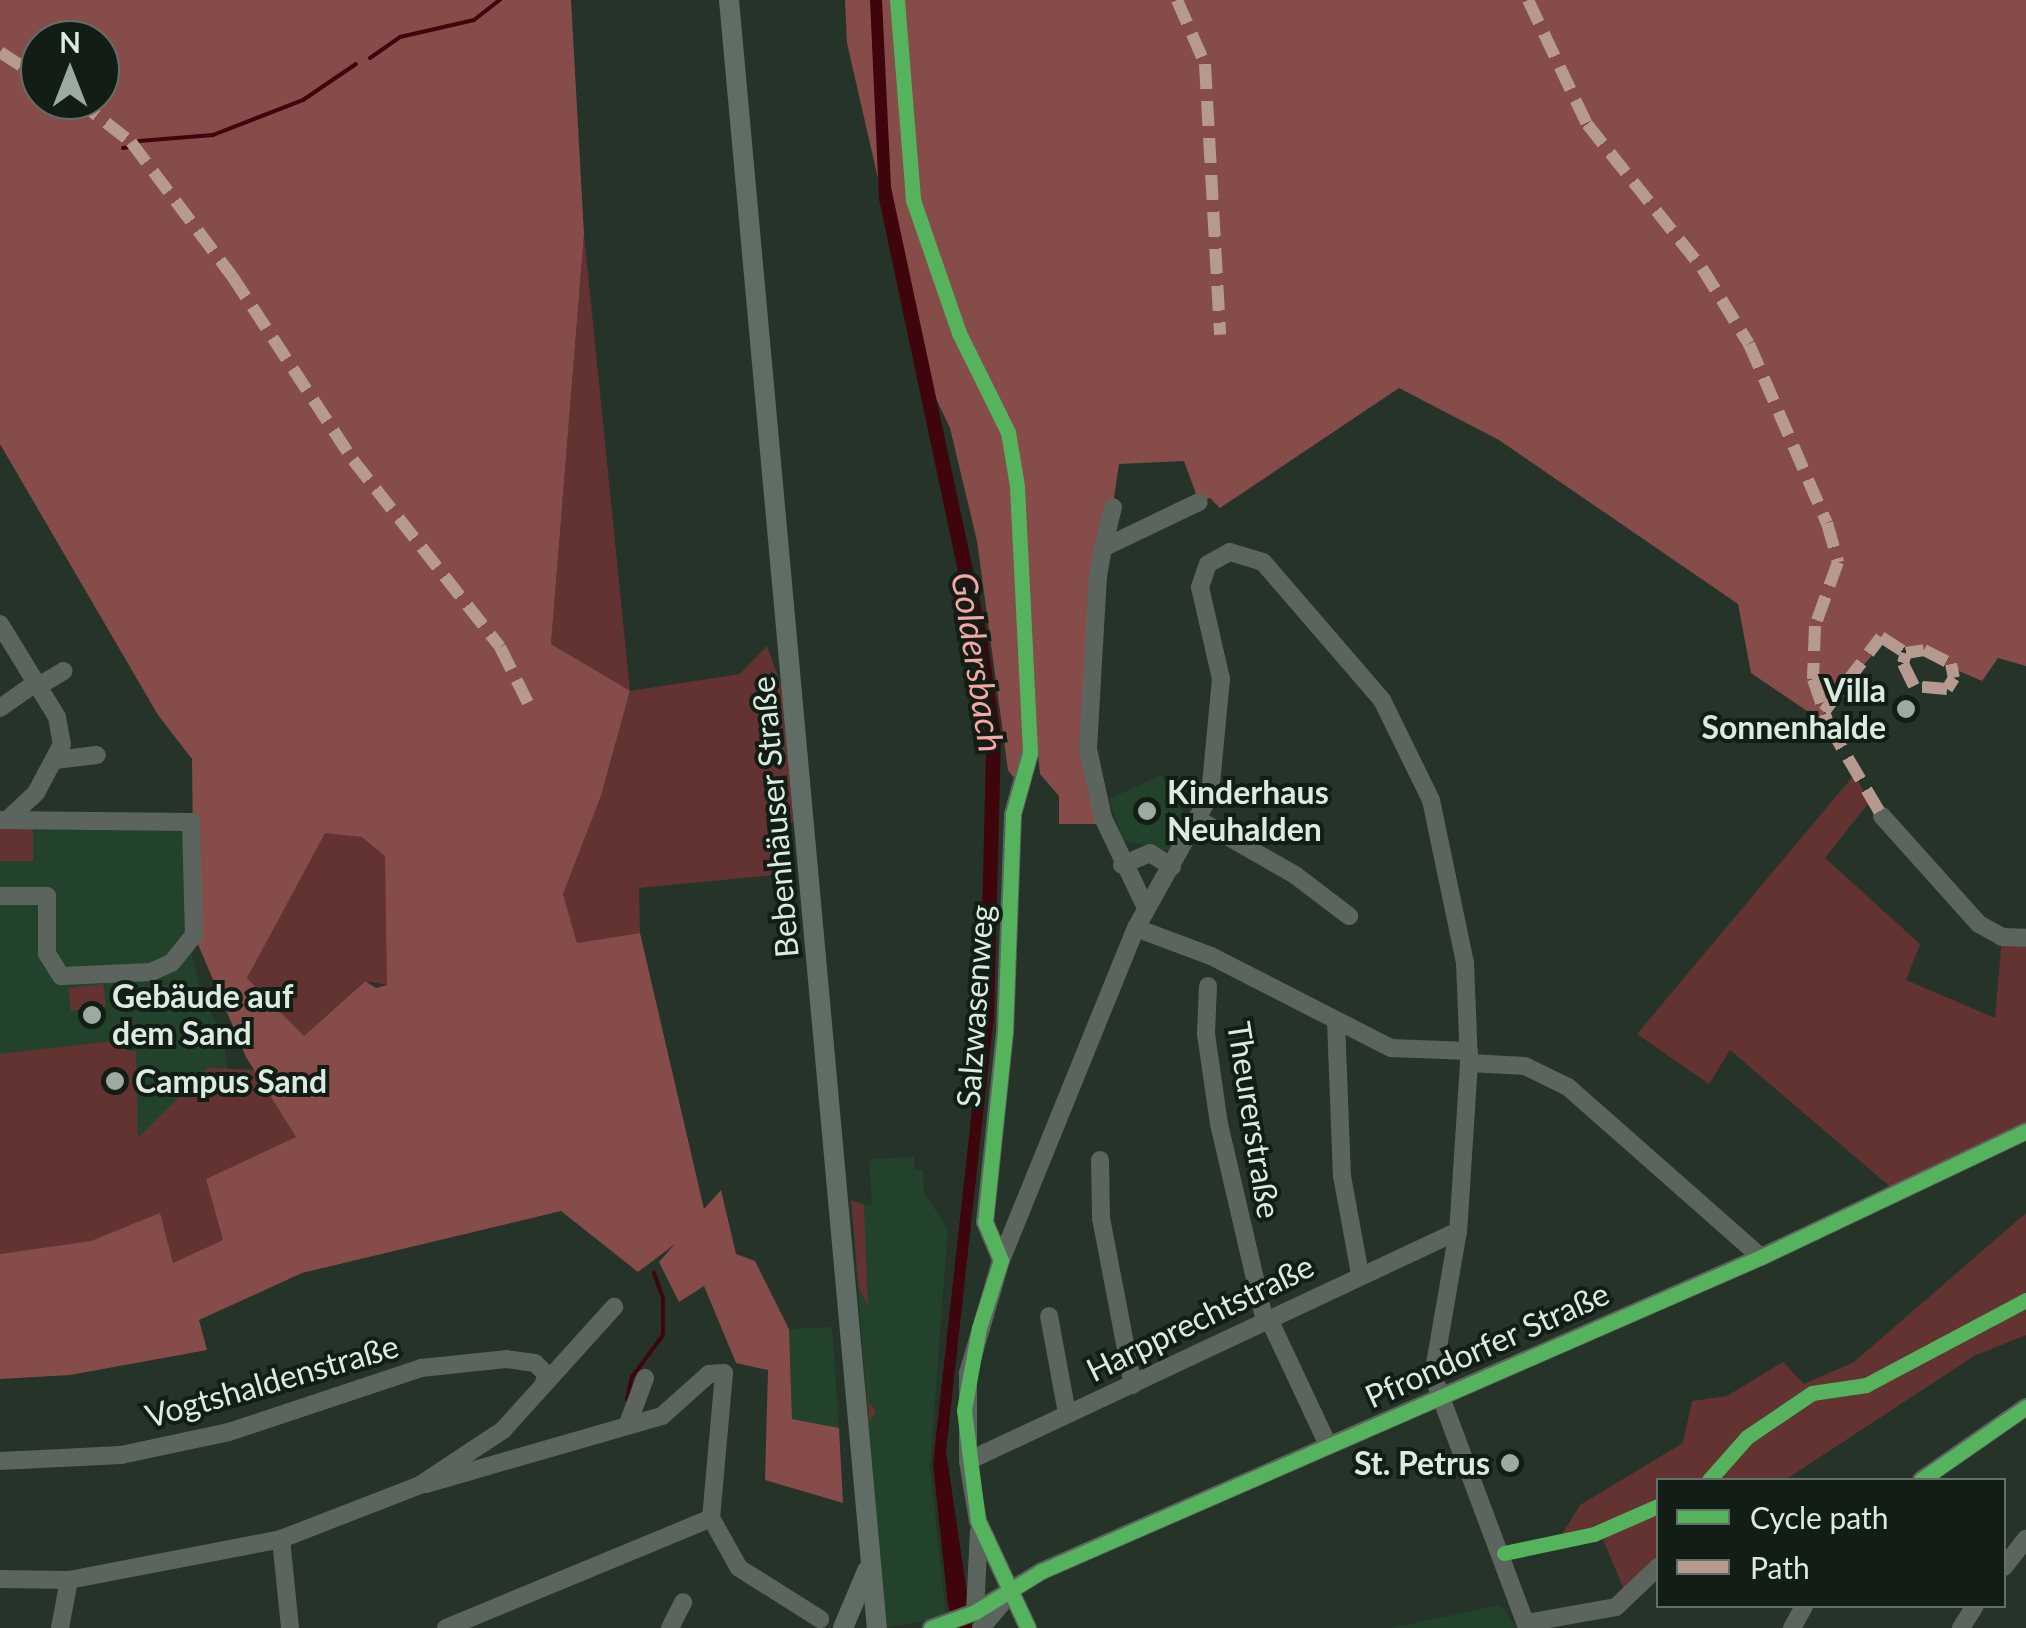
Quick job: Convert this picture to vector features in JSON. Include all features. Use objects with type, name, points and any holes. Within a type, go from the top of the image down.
[{"type":"main road","name":"Bebenhäuser Straße","points":[[729,0],[841,1200],[868,1569],[877,1628]]},
{"type":"main road","points":[[843,1628],[868,1569]]},
{"type":"street","points":[[1103,548],[1198,502]]},
{"type":"street","points":[[1113,507],[1103,548],[1086,718],[1103,818],[1122,866],[1146,908]]},
{"type":"street","points":[[980,1622],[978,1520],[968,1461],[968,1373],[1001,1260],[1136,928],[1210,795],[1222,710],[1216,645],[1200,587],[1208,564],[1230,552],[1263,562],[1382,700],[1412,750],[1452,895],[1465,963],[1469,1057],[1458,1231],[1433,1370],[1438,1396],[1526,1626],[1616,1607],[1656,1570]]},
{"type":"street","points":[[0,624],[62,734],[55,760],[36,793],[3,820]]},
{"type":"street","points":[[0,708],[64,671]]},
{"type":"street","name":"Salzwasenweg","points":[[1001,1260],[984,1222],[1005,1032],[1013,814],[1030,754]]},
{"type":"street","points":[[55,760],[97,755]]},
{"type":"street","points":[[1882,816],[1979,924],[2002,937],[2026,938]]},
{"type":"street","points":[[0,896],[47,896],[47,954],[60,976],[151,972],[171,962],[194,935],[191,822],[3,820]]},
{"type":"street","points":[[1199,820],[1349,916]]},
{"type":"street","points":[[1122,866],[1150,853],[1172,867]]},
{"type":"street","points":[[1136,928],[1212,956],[1391,1048],[1525,1066],[1568,1087],[1761,1258]]},
{"type":"street","name":"Theurerstraße","points":[[1208,986],[1206,1034],[1219,1124],[1267,1320],[1328,1445]]},
{"type":"street","points":[[1338,1022],[1342,1176],[1360,1274]]},
{"type":"street","name":"Pfrondorfer Straße","points":[[938,1626],[980,1622],[1011,1590],[1438,1396],[1761,1258],[1988,1154],[2026,1129]]},
{"type":"street","points":[[1100,1160],[1101,1218],[1133,1385]]},
{"type":"street","name":"Harpprechtstraße","points":[[968,1461],[1458,1231]]},
{"type":"street","points":[[420,1485],[503,1430],[614,1307]]},
{"type":"street","points":[[1049,1316],[1067,1414]]},
{"type":"street","name":"Vogtshaldenstraße","points":[[0,1461],[121,1455],[229,1432],[420,1368],[506,1359],[536,1363],[546,1374],[544,1383]]},
{"type":"street","points":[[0,1579],[69,1580],[281,1539],[420,1485],[462,1478],[629,1421],[662,1416],[709,1374],[724,1373],[711,1518],[739,1568],[820,1619]]},
{"type":"street","points":[[629,1421],[646,1378]]},
{"type":"street","points":[[1923,1478],[2026,1407]]},
{"type":"street","points":[[446,1628],[711,1518]]},
{"type":"street","points":[[978,1520],[1028,1628]]},
{"type":"street","points":[[281,1539],[290,1628]]},
{"type":"street","points":[[2006,1565],[2026,1540]]},
{"type":"street","points":[[979,1576],[1011,1590]]},
{"type":"street","points":[[60,1628],[69,1580]]},
{"type":"street","points":[[670,1628],[683,1602]]},
{"type":"shaded area","points":[[0,0],[571,0],[584,234],[551,644],[630,691],[601,796],[563,894],[577,943],[640,933],[704,1209],[721,1190],[736,1254],[755,1261],[789,1329],[792,1419],[839,1428],[843,1503],[765,1480],[768,1370],[736,1363],[704,1286],[679,1302],[659,1262],[675,1244],[638,1272],[561,1211],[302,1273],[199,1320],[207,1350],[70,1375],[0,1379],[0,1254],[91,1241],[160,1213],[173,1263],[223,1240],[206,1179],[296,1137],[246,1057],[194,935],[192,759],[158,715],[0,444]],"holes":[[[325,833],[361,837],[385,856],[387,985],[376,988],[365,981],[304,1036],[247,978]]]},
{"type":"shaded area","points":[[845,0],[2026,0],[2026,666],[1998,658],[1982,681],[1886,639],[1824,712],[1829,726],[1751,673],[1738,604],[1499,440],[1399,388],[1220,508],[1210,498],[1199,502],[1184,461],[1119,464],[1088,673],[1105,824],[1059,824],[1059,796],[1040,774],[1038,754],[1013,777],[1008,770],[977,541],[950,428],[921,367],[847,43]]},
{"type":"shaded area","points":[[584,234],[630,691],[740,674],[767,646],[783,690],[796,818],[790,824],[795,873],[639,888],[640,933],[577,943],[563,894],[601,796],[630,692],[551,644]]},
{"type":"shaded area","name":"Kinderhaus Neuhalden","points":[[1161,775],[1187,820],[1171,852],[1123,840],[1109,799]]},
{"type":"shaded area","points":[[1854,775],[1870,801],[1825,858],[1920,944],[1906,980],[1995,1018],[2002,937],[2026,938],[2026,1131],[1901,1196],[1730,1050],[1709,1084],[1637,1034]]},
{"type":"shaded area","name":"Campus Sand","points":[[0,820],[184,826],[187,933],[200,989],[223,1038],[236,1123],[214,1188],[165,1244],[0,1289]]},
{"type":"shaded area","points":[[0,820],[33,820],[33,861],[0,861]]},
{"type":"shaded area","points":[[324,832],[360,837],[385,856],[388,985],[364,981],[304,1036],[247,978]]},
{"type":"shaded area","points":[[103,984],[106,1007],[71,1011],[68,988]]},
{"type":"shaded area","points":[[122,1040],[127,1051],[136,1051],[138,1138],[208,1068],[255,1070],[296,1137],[206,1179],[223,1240],[173,1264],[160,1214],[91,1241],[0,1254],[0,1054]]},
{"type":"shaded area","points":[[914,1157],[914,1170],[923,1170],[924,1193],[948,1230],[930,1466],[946,1617],[884,1628],[851,1200],[872,1206],[869,1159]]},
{"type":"shaded area","points":[[851,1200],[864,1205],[868,1307],[859,1288]]},
{"type":"shaded area","points":[[2026,1213],[2026,1335],[1974,1356],[1788,1478],[1656,1478],[1656,1569],[1629,1601],[1600,1533],[1559,1539],[1580,1505],[1683,1443],[1692,1401],[1727,1396],[1783,1362],[1804,1384],[1854,1362]]},
{"type":"shaded area","points":[[866,1323],[869,1402],[876,1411],[869,1423]]},
{"type":"shaded area","points":[[832,1327],[839,1428],[792,1419],[789,1329]]},
{"type":"shaded area","points":[[1500,1605],[1517,1628],[1391,1628]]},
{"type":"water","name":"Goldersbach","points":[[870,0],[882,0],[891,187],[987,635],[1001,738],[994,1016],[946,1451],[972,1628],[954,1628],[948,1604],[933,1464],[979,1046],[986,750],[982,685],[879,199]]},
{"type":"waterway","points":[[370,58],[400,37],[474,20],[500,0]]},
{"type":"waterway","points":[[139,141],[213,135],[303,100],[356,64]]},
{"type":"waterway","points":[[123,148],[129,147]]},
{"type":"waterway","points":[[627,1400],[632,1377],[663,1335],[663,1298],[654,1273]]},
{"type":"marked path","points":[[1177,0],[1205,64],[1220,335]]},
{"type":"marked path","points":[[1528,0],[1587,124],[1702,268],[1749,344],[1827,523],[1838,562],[1815,626],[1813,679],[1829,726],[1882,816]]},
{"type":"marked path","points":[[0,52],[20,65]]},
{"type":"marked path","points":[[103,120],[131,142],[232,276],[353,460],[500,647],[530,707]]},
{"type":"marked path","points":[[1824,712],[1881,637],[1906,653],[1924,650],[1951,664],[1954,678],[1947,689],[1914,686],[1903,663],[1906,653]]},
{"type":"cycle path","points":[[897,0],[913,200],[959,333],[1008,432],[1017,486],[1030,753],[1013,814],[1005,1032],[985,1222],[1001,1260],[979,1328],[964,1410],[978,1521],[1028,1628]]},
{"type":"cycle path","points":[[931,1628],[975,1612],[1042,1571],[1761,1257],[2026,1131]]},
{"type":"cycle path","points":[[1711,1478],[1747,1437],[1812,1393],[1866,1385],[2026,1300]]},
{"type":"cycle path","points":[[1924,1478],[2026,1407]]},
{"type":"cycle path","points":[[1504,1553],[1594,1534],[1656,1507]]},
{"type":"place","name":"Villa Sonnenhalde","points":[[1906,709]]},
{"type":"place","name":"Kinderhaus Neuhalden","points":[[1147,811]]},
{"type":"place","name":"Gebäude auf dem Sand","points":[[92,1015]]},
{"type":"place","name":"Campus Sand","points":[[115,1081]]},
{"type":"place","name":"St. Petrus","points":[[1510,1463]]}]
